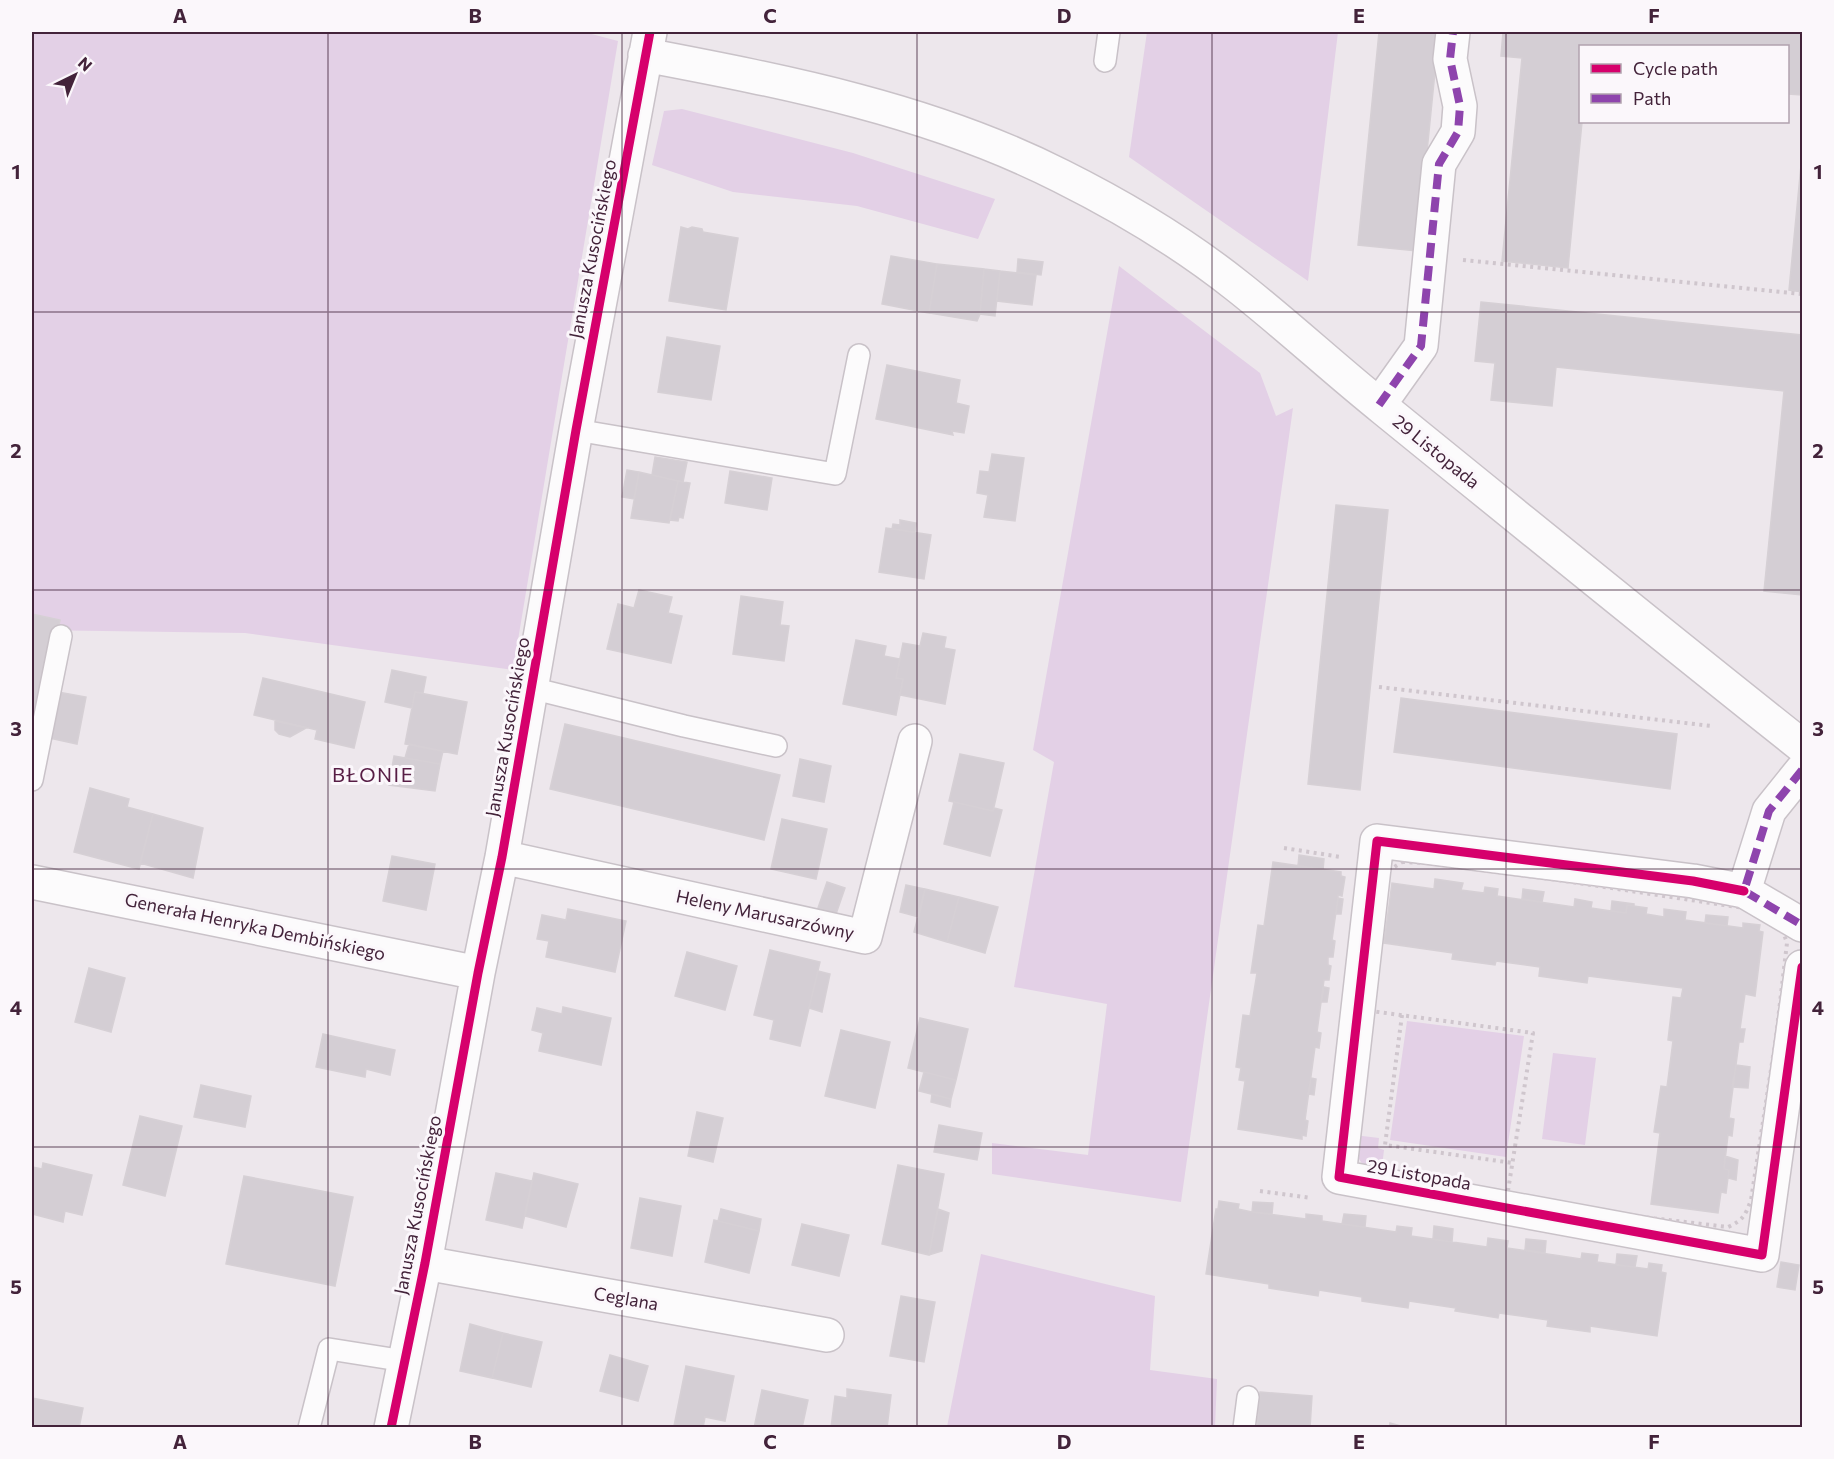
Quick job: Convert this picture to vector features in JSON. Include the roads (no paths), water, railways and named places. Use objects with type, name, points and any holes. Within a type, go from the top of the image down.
[{"type":"street","name":"29 Listopada","points":[[1453,32],[1450,59],[1460,106],[1458,132],[1439,164],[1421,346],[1379,405],[1683,652],[1803,746]]},
{"type":"street","points":[[647,44],[759,78],[853,99],[974,137],[1060,175],[1132,215],[1235,284],[1379,405]]},
{"type":"street","name":"Janusza Kusocińskiego","points":[[391,1428],[425,1263],[478,973],[502,857],[576,430],[647,44]]},
{"type":"street","name":"Heleny Marusarzówny","points":[[502,857],[865,937],[915,741]]},
{"type":"street","points":[[1743,891],[1769,811],[1803,770]]},
{"type":"street","name":"29 Listopada","points":[[1803,925],[1743,891],[1693,881],[1377,841],[1339,1177],[1762,1255],[1803,967]]},
{"type":"street","name":"Generała Henryka Dembińskiego","points":[[32,882],[478,973]]},
{"type":"street","name":"Ceglana","points":[[425,1263],[827,1335]]},
{"type":"lane","points":[[1105,61],[1109,32]]},
{"type":"lane","points":[[576,430],[835,474],[859,355]]},
{"type":"lane","points":[[32,780],[61,636]]},
{"type":"lane","points":[[531,688],[776,746]]},
{"type":"lane","points":[[309,1428],[329,1349],[405,1361]]},
{"type":"lane","points":[[1244,1428],[1248,1397]]},
{"type":"district","name":"BŁONIE","points":[[373,775]]}]
